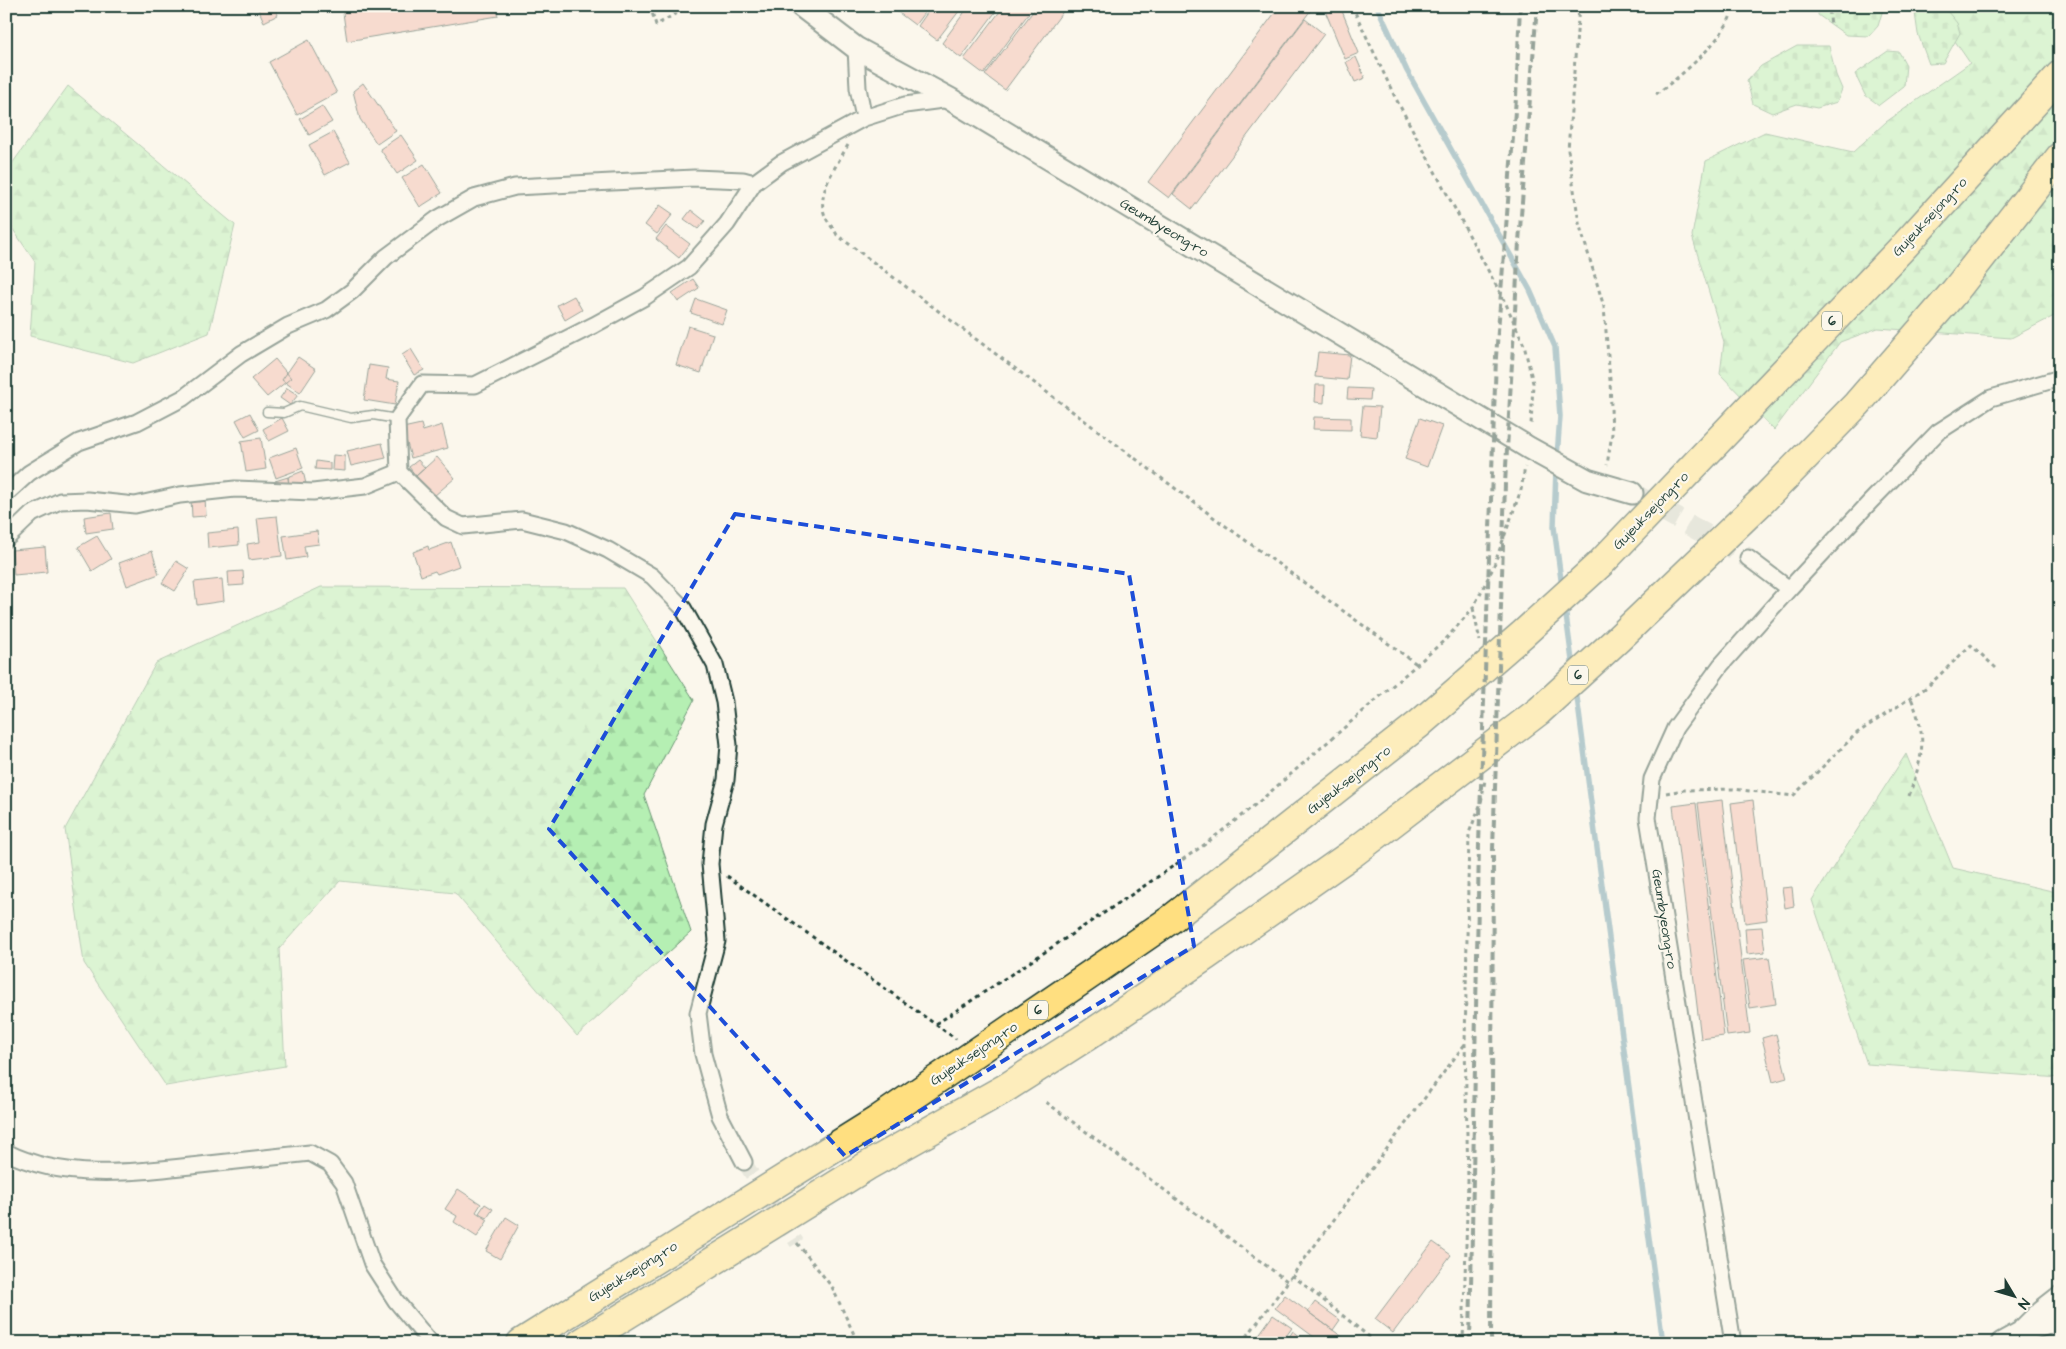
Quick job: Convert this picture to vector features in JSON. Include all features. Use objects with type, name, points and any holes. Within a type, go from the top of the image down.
[{"type":"highway","name":"Gujeuksejong-ro","points":[[521,1343],[876,1121],[1170,920],[1419,724],[1601,563],[1905,245],[2060,75]]},
{"type":"highway","name":"6","points":[[581,1343],[867,1166],[1004,1089],[1089,1035],[1353,853],[1538,711],[1618,639],[1763,500],[1857,404],[1955,291],[2060,157]]},
{"type":"street","name":"Geumbyeong-ro","points":[[801,6],[856,48],[950,99],[1529,448],[1595,482]]},
{"type":"street","points":[[856,48],[858,88],[864,118]]},
{"type":"street","points":[[744,1162],[720,1116],[703,1054],[698,1013],[717,940],[710,864],[714,824],[726,780],[729,745],[724,702],[715,665],[683,608],[652,576],[608,550],[566,531],[522,520],[463,526],[446,518],[399,472],[397,419],[422,384],[475,385],[645,297],[689,267],[727,224],[754,183],[781,163],[864,118],[905,105],[950,99]]},
{"type":"street","points":[[6,494],[29,473],[79,442],[137,422],[184,398],[241,354],[288,326],[326,310],[352,291],[386,257],[437,219],[474,198],[515,187],[694,178],[743,180],[754,183]]},
{"type":"street","name":"Geumbyeong-ro","points":[[1733,1343],[1648,818],[1652,780],[1675,728],[1720,665],[1870,502],[1938,432],[1992,398],[2060,378]]},
{"type":"street","points":[[6,539],[32,514],[60,501],[86,500],[136,505],[180,495],[235,488],[313,492],[366,486],[399,472]]},
{"type":"street","points":[[1595,482],[1632,494]]},
{"type":"street","points":[[1748,558],[1789,589]]},
{"type":"street","points":[[6,1152],[24,1161],[79,1172],[139,1172],[310,1153],[330,1164],[344,1183],[372,1264],[396,1301],[431,1343]]},
{"type":"street","points":[[2022,1332],[2042,1310],[2060,1297]]},
{"type":"street","points":[[2002,1343],[2022,1332],[2060,1319]]},
{"type":"lane","points":[[267,412],[284,414],[300,406],[351,418],[373,415],[397,419]]},
{"type":"path","points":[[650,6],[656,26],[689,6]]},
{"type":"path","points":[[936,1024],[1123,901],[1204,845],[1260,801],[1446,639],[1473,608],[1493,568],[1521,490],[1529,448],[1533,413],[1533,383],[1524,345],[1506,304],[1394,95],[1352,6]]},
{"type":"path","points":[[1578,6],[1568,150],[1579,223],[1604,307],[1612,434],[1595,482]]},
{"type":"path","points":[[1656,94],[1680,77],[1718,36],[1732,16],[1733,6]]},
{"type":"path","points":[[1824,6],[1829,8],[1830,26]]},
{"type":"path","points":[[864,118],[835,169],[823,197],[825,217],[837,235],[1208,513],[1418,665]]},
{"type":"path","points":[[1473,608],[1480,641]]},
{"type":"path","points":[[1650,796],[1684,790],[1734,789],[1793,796],[1857,734],[1927,687],[1971,645],[1996,668]]},
{"type":"path","points":[[1909,796],[1922,754],[1922,734],[1919,719],[1911,698]]},
{"type":"path","points":[[1463,1343],[1468,1180],[1465,1044],[1468,833],[1481,802],[1486,778]]},
{"type":"path","points":[[710,864],[958,1040]]},
{"type":"path","points":[[1242,1343],[1465,1044]]},
{"type":"path","points":[[1046,1102],[1287,1281]]},
{"type":"path","points":[[797,1243],[832,1287],[858,1343]]},
{"type":"path","points":[[1292,1275],[1377,1343]]},
{"type":"highlighted area","points":[[735,514],[1129,574],[1194,946],[845,1156],[549,829]]},
{"type":"green space","points":[[1819,6],[1884,6],[1878,26],[1869,36],[1846,35],[1818,15]]},
{"type":"green space","points":[[1914,6],[1943,6],[1957,23],[1960,33],[1943,63],[1929,64],[1918,34]]},
{"type":"green space","points":[[1931,6],[2060,6],[2060,313],[2011,338],[1878,328],[1840,342],[1774,430],[1720,374],[1724,342],[1692,236],[1706,161],[1765,132],[1853,152],[1886,122],[1970,63]]},
{"type":"green space","points":[[1797,46],[1829,46],[1836,75],[1842,89],[1837,102],[1817,108],[1797,104],[1772,113],[1753,104],[1747,81],[1761,66]]},
{"type":"green space","points":[[1888,51],[1899,52],[1906,65],[1904,86],[1879,105],[1865,95],[1855,74]]},
{"type":"green space","points":[[68,86],[235,225],[209,333],[133,363],[30,336],[35,262],[6,219],[6,172]]},
{"type":"green space","points":[[321,587],[623,588],[694,700],[644,795],[691,932],[577,1036],[455,893],[340,881],[279,949],[285,1066],[166,1086],[84,963],[65,829],[156,663]]},
{"type":"green space","points":[[1906,754],[1953,868],[2056,892],[2060,890],[2060,1078],[1867,1064],[1812,900]]},
{"type":"building","points":[[257,6],[274,6],[278,15],[264,22]]},
{"type":"building","points":[[342,6],[496,6],[498,16],[347,41]]},
{"type":"building","points":[[898,6],[929,6],[915,25],[895,10]]},
{"type":"building","points":[[932,6],[963,6],[937,40],[918,26]]},
{"type":"building","points":[[969,6],[1000,6],[961,58],[942,43]]},
{"type":"building","points":[[1004,6],[1034,6],[984,74],[964,59]]},
{"type":"building","points":[[1037,6],[1067,6],[1005,90],[985,75]]},
{"type":"building","points":[[1280,6],[1314,6],[1169,198],[1148,182]]},
{"type":"building","points":[[1323,6],[1340,6],[1359,53],[1345,59]]},
{"type":"building","points":[[1305,19],[1324,34],[1192,209],[1173,194]]},
{"type":"building","points":[[309,40],[337,93],[297,115],[269,62]]},
{"type":"building","points":[[1356,57],[1365,78],[1355,82],[1346,62]]},
{"type":"building","points":[[363,83],[396,131],[377,144],[360,119],[353,91]]},
{"type":"building","points":[[322,106],[332,122],[309,135],[300,119]]},
{"type":"building","points":[[333,132],[350,162],[325,175],[309,145]]},
{"type":"building","points":[[401,135],[418,160],[397,174],[380,149]]},
{"type":"building","points":[[424,164],[442,193],[420,207],[402,178]]},
{"type":"building","points":[[660,205],[673,214],[657,234],[645,225]]},
{"type":"building","points":[[691,210],[705,221],[698,229],[684,219]]},
{"type":"building","points":[[666,226],[690,244],[679,258],[656,239]]},
{"type":"building","points":[[693,279],[699,288],[678,302],[672,293]]},
{"type":"building","points":[[574,296],[582,310],[565,320],[557,305]]},
{"type":"building","points":[[696,299],[727,310],[722,324],[691,313]]},
{"type":"building","points":[[688,326],[713,334],[701,373],[676,365]]},
{"type":"building","points":[[411,349],[424,370],[414,375],[402,355]]},
{"type":"building","points":[[1318,352],[1350,355],[1347,380],[1315,377]]},
{"type":"building","points":[[298,357],[316,369],[300,393],[282,380]]},
{"type":"building","points":[[275,359],[291,378],[267,397],[251,379]]},
{"type":"building","points":[[369,365],[388,368],[386,379],[399,381],[395,405],[364,400]]},
{"type":"building","points":[[1316,385],[1325,385],[1324,403],[1315,402]]},
{"type":"building","points":[[287,388],[298,395],[290,405],[280,398]]},
{"type":"building","points":[[1348,388],[1371,389],[1370,400],[1347,399]]},
{"type":"building","points":[[1363,406],[1380,407],[1377,437],[1360,435]]},
{"type":"building","points":[[250,413],[259,430],[245,437],[236,420]]},
{"type":"building","points":[[1314,417],[1351,418],[1351,430],[1313,429]]},
{"type":"building","points":[[282,418],[289,431],[269,441],[263,429]]},
{"type":"building","points":[[1420,418],[1442,426],[1427,467],[1405,459]]},
{"type":"building","points":[[421,424],[423,431],[442,425],[448,448],[411,458],[403,428]]},
{"type":"building","points":[[261,438],[266,469],[246,472],[241,441]]},
{"type":"building","points":[[382,443],[386,458],[351,466],[347,451]]},
{"type":"building","points":[[296,448],[303,468],[276,478],[269,458]]},
{"type":"building","points":[[333,455],[345,456],[345,471],[332,470]]},
{"type":"building","points":[[437,457],[455,478],[434,496],[416,476]]},
{"type":"building","points":[[418,460],[425,468],[416,476],[409,467]]},
{"type":"building","points":[[316,461],[330,463],[330,470],[315,469]]},
{"type":"building","points":[[303,471],[306,484],[289,486],[288,477]]},
{"type":"building","points":[[288,477],[289,486],[277,487],[275,481]]},
{"type":"building","points":[[205,497],[206,516],[192,517],[191,498]]},
{"type":"building","points":[[111,513],[113,529],[86,533],[84,517]]},
{"type":"building","points":[[277,516],[282,556],[249,560],[247,544],[260,542],[257,518]]},
{"type":"building","points":[[238,530],[239,545],[208,548],[207,533]]},
{"type":"building","points":[[317,531],[319,544],[304,546],[306,557],[287,560],[283,536]]},
{"type":"building","points":[[97,536],[111,559],[92,571],[78,547]]},
{"type":"building","points":[[451,542],[459,566],[437,574],[435,571],[421,576],[413,552],[428,546],[429,550]]},
{"type":"building","points":[[45,547],[47,572],[14,575],[12,550]]},
{"type":"building","points":[[152,551],[159,574],[127,586],[119,563]]},
{"type":"building","points":[[176,561],[189,569],[175,591],[162,583]]},
{"type":"building","points":[[243,571],[244,585],[229,586],[228,572]]},
{"type":"building","points":[[222,579],[224,601],[197,605],[194,582]]},
{"type":"building","points":[[1722,800],[1750,1033],[1727,1036],[1698,803]]},
{"type":"building","points":[[1753,800],[1767,920],[1745,923],[1731,803]]},
{"type":"building","points":[[1696,803],[1724,1036],[1701,1039],[1673,806]]},
{"type":"building","points":[[1792,887],[1794,906],[1785,908],[1782,888]]},
{"type":"building","points":[[1762,927],[1765,952],[1747,954],[1745,928]]},
{"type":"building","points":[[1769,957],[1776,1004],[1750,1008],[1743,960]]},
{"type":"building","points":[[1776,1034],[1787,1078],[1773,1082],[1762,1038]]},
{"type":"building","points":[[458,1189],[481,1204],[476,1212],[488,1220],[477,1237],[454,1222],[457,1216],[445,1209]]},
{"type":"building","points":[[485,1204],[493,1209],[487,1218],[479,1213]]},
{"type":"building","points":[[506,1217],[519,1225],[500,1259],[486,1251]]},
{"type":"building","points":[[1433,1242],[1451,1255],[1393,1333],[1375,1319]]},
{"type":"building","points":[[1285,1295],[1345,1339],[1343,1343],[1322,1343],[1275,1308]]},
{"type":"building","points":[[1315,1302],[1340,1320],[1333,1330],[1308,1312]]},
{"type":"building","points":[[1273,1315],[1292,1328],[1281,1343],[1253,1343]]},
{"type":"building","points":[[1293,1331],[1309,1343],[1285,1343]]},
{"type":"waterway","points":[[1377,6],[1407,71],[1530,290],[1555,347],[1560,416],[1557,457]]},
{"type":"waterway","points":[[1556,469],[1554,527],[1562,587]]},
{"type":"waterway","points":[[1565,608],[1573,668]]},
{"type":"waterway","points":[[1576,690],[1663,1343]]},
{"type":"tunnel","points":[[1632,493],[1748,558]]},
{"type":"tunnel","points":[[744,1162],[797,1243]]},
{"type":"railway","points":[[1470,1343],[1479,844],[1496,357],[1516,98],[1520,6]]},
{"type":"railway","points":[[1491,1343],[1493,849],[1505,484],[1519,242],[1537,6]]}]
